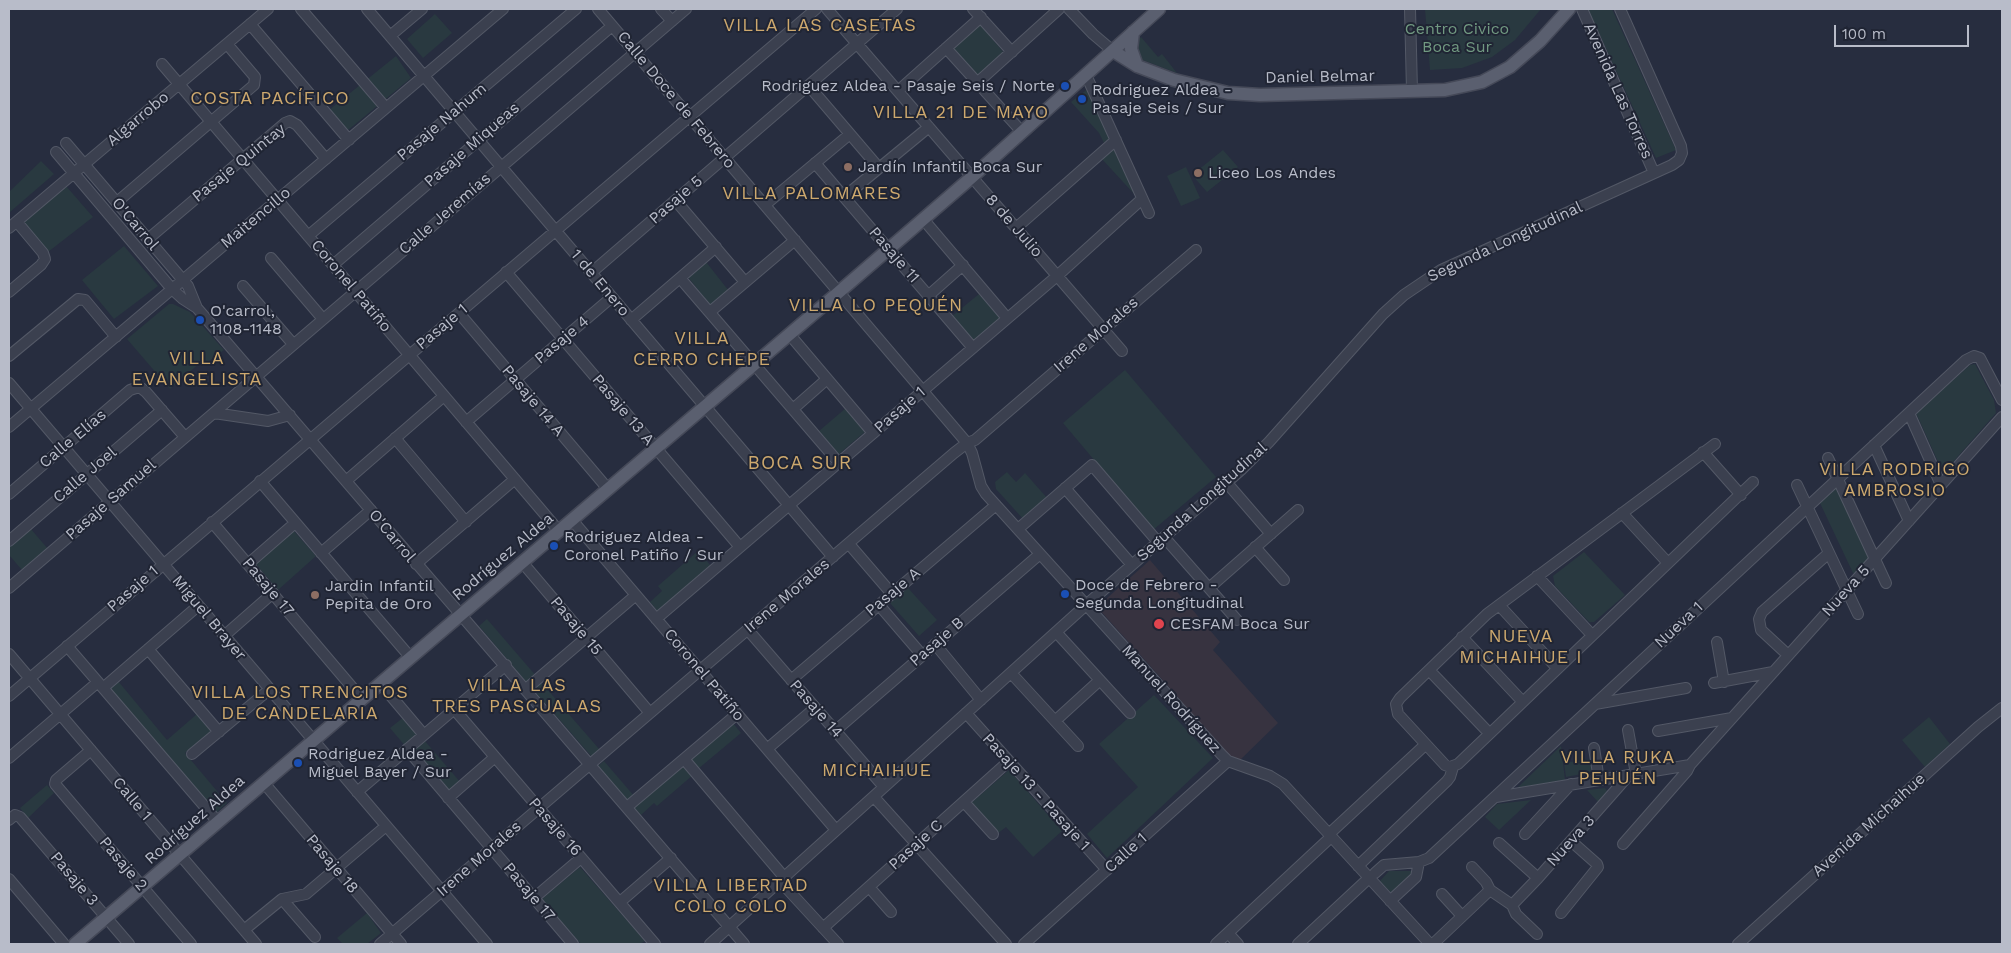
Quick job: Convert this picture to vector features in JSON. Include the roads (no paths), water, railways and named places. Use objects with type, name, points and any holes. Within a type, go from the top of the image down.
[{"type":"main road","name":"Rodríguez Aldea","points":[[75,944],[889,249],[1159,9]]},
{"type":"main road","name":"Daniel Belmar","points":[[1113,51],[1137,66],[1193,86],[1244,94],[1412,91],[1456,88],[1492,78],[1510,67],[1530,51],[1569,9]]},
{"type":"main road","points":[[1133,32],[1131,49],[1137,66]]},
{"type":"street","name":"Algarrobo","points":[[13,225],[268,9]]},
{"type":"street","points":[[301,9],[386,108]]},
{"type":"street","name":"1 de Enero","points":[[367,9],[833,557]]},
{"type":"street","points":[[390,36],[422,9]]},
{"type":"street","name":"Maitencillo","points":[[9,427],[503,9]]},
{"type":"street","name":"Pasaje Nahum","points":[[308,236],[576,9]]},
{"type":"street","name":"Calle Doce de Febrero","points":[[598,9],[967,443]]},
{"type":"street","points":[[661,9],[672,21]]},
{"type":"street","name":"Calle Jeremías","points":[[214,412],[686,9]]},
{"type":"street","name":"Pasaje 1","points":[[9,696],[816,9]]},
{"type":"street","name":"8 de Julio","points":[[827,9],[1122,351]]},
{"type":"street","name":"Pasaje 5","points":[[592,273],[897,9]]},
{"type":"street","points":[[973,9],[1012,52]]},
{"type":"street","points":[[978,83],[1059,9]]},
{"type":"street","name":"Daniel Belmar","points":[[1069,9],[1093,34],[1113,51]]},
{"type":"street","points":[[1410,9],[1412,91]]},
{"type":"street","name":"Avenida Las Torres","points":[[1582,9],[1654,173]]},
{"type":"street","name":"Segunda Longitudinal","points":[[710,944],[1086,605],[1227,483],[1268,442],[1383,314],[1415,286],[1457,262],[1676,163],[1681,157],[1681,146],[1620,9]]},
{"type":"street","points":[[898,91],[980,17]]},
{"type":"street","points":[[250,24],[349,140]]},
{"type":"street","name":"Pasaje Miqueas","points":[[332,265],[612,26]]},
{"type":"street","points":[[117,202],[255,83],[254,77],[227,44]]},
{"type":"street","points":[[946,48],[1022,132]]},
{"type":"street","name":"Coronel Patiño","points":[[162,64],[559,531]]},
{"type":"street","points":[[1086,75],[1149,213]]},
{"type":"street","points":[[809,86],[879,168]]},
{"type":"street","name":"Pasaje Quintay","points":[[148,238],[283,124],[290,121],[297,125],[326,159]]},
{"type":"street","points":[[844,197],[929,127]]},
{"type":"street","points":[[765,205],[850,134]]},
{"type":"street","points":[[1016,228],[1116,140]]},
{"type":"street","name":"O'Carrol","points":[[66,143],[183,280],[194,296],[197,308]]},
{"type":"street","name":"O'Carrol","points":[[56,152],[172,289],[197,308],[290,415],[744,944]]},
{"type":"street","name":"Pasaje 11","points":[[815,163],[973,348]]},
{"type":"street","name":"Pasaje 1","points":[[656,619],[1057,276],[1142,199]]},
{"type":"street","points":[[676,200],[745,282]]},
{"type":"street","points":[[923,219],[1008,318]]},
{"type":"street","points":[[9,292],[43,264],[45,259],[43,253],[13,225]]},
{"type":"street","points":[[710,312],[795,240]]},
{"type":"street","points":[[631,320],[716,247]]},
{"type":"street","name":"Irene Morales","points":[[380,944],[1196,250]]},
{"type":"street","points":[[271,258],[323,319]]},
{"type":"street","points":[[928,296],[963,266]]},
{"type":"street","name":"Pasaje 13 A","points":[[506,272],[740,547]]},
{"type":"street","points":[[680,278],[839,463]]},
{"type":"street","points":[[243,286],[293,344]]},
{"type":"street","name":"Pasaje 4","points":[[466,422],[612,297]]},
{"type":"street","points":[[9,356],[80,298],[87,302],[116,337]]},
{"type":"street","name":"Pasaje 14 A","points":[[458,313],[608,489]]},
{"type":"street","points":[[790,334],[873,433]]},
{"type":"street","name":"Nueva 1","points":[[1372,875],[1384,865],[1419,862],[1429,858],[1966,360],[1974,356],[1980,358],[2002,400]]},
{"type":"street","points":[[793,409],[827,379]]},
{"type":"street","name":"Miguel Brayer","points":[[9,383],[442,891],[484,943]]},
{"type":"street","name":"Calle Elías","points":[[9,494],[130,390],[138,388],[144,390],[162,410]]},
{"type":"street","points":[[346,481],[444,396]]},
{"type":"street","points":[[162,410],[185,437]]},
{"type":"street","name":"Calle Joel","points":[[9,541],[162,410]]},
{"type":"street","points":[[214,412],[268,421],[290,415]]},
{"type":"street","name":"Pasaje Samuel","points":[[9,588],[214,412]]},
{"type":"street","points":[[1908,413],[1941,485]]},
{"type":"street","name":"Nueva 5","points":[[1690,765],[2002,417]]},
{"type":"street","points":[[395,438],[466,522]]},
{"type":"street","name":"Manuel Rodríguez","points":[[967,443],[983,489],[996,505],[1228,761],[1270,776],[1283,784],[1358,866],[1372,875],[1390,901],[1431,944]]},
{"type":"street","points":[[1453,767],[1445,765],[1398,714],[1396,708],[1400,698],[1462,637],[1498,605],[1714,444]]},
{"type":"street","points":[[1874,445],[1909,521]]},
{"type":"street","points":[[1703,452],[1740,494]]},
{"type":"street","points":[[1828,458],[1886,583]]},
{"type":"street","points":[[1018,529],[1092,465],[1237,620]]},
{"type":"street","points":[[416,564],[515,480]]},
{"type":"street","points":[[260,481],[410,658]]},
{"type":"street","points":[[1358,866],[1447,781],[1453,767],[1754,482]]},
{"type":"street","points":[[1227,483],[1270,534]]},
{"type":"street","points":[[1797,485],[1858,614]]},
{"type":"street","points":[[1065,488],[1132,565]]},
{"type":"street","name":"Pasaje A","points":[[791,680],[996,505]]},
{"type":"street","points":[[321,553],[370,510]]},
{"type":"street","points":[[1209,588],[1298,510]]},
{"type":"street","points":[[1622,513],[1668,563]]},
{"type":"street","name":"Coronel Patiño","points":[[572,520],[836,830]]},
{"type":"street","name":"Pasaje 17","points":[[212,522],[362,699]]},
{"type":"street","points":[[248,564],[295,523]]},
{"type":"street","points":[[849,544],[892,594]]},
{"type":"street","points":[[1255,547],[1284,580]]},
{"type":"street","points":[[1788,655],[1761,630],[1759,619],[1762,612],[1829,553]]},
{"type":"street","name":"Pasaje B","points":[[835,731],[1040,554]]},
{"type":"street","name":"Pasaje 15","points":[[522,562],[650,713]]},
{"type":"street","points":[[1537,576],[1592,635]]},
{"type":"street","points":[[224,636],[273,593]]},
{"type":"street","points":[[526,689],[636,595]]},
{"type":"street","points":[[879,605],[922,655]]},
{"type":"street","points":[[1498,605],[1557,668]]},
{"type":"street","points":[[9,758],[60,714],[148,649],[198,606]]},
{"type":"street","name":"Pasaje 14","points":[[748,630],[884,788]]},
{"type":"street","points":[[1056,632],[1130,713]]},
{"type":"street","points":[[1462,637],[1522,702]]},
{"type":"street","points":[[1717,642],[1719,682],[1773,672]]},
{"type":"street","points":[[935,644],[981,700]]},
{"type":"street","points":[[67,646],[218,822]]},
{"type":"street","points":[[148,649],[219,732]]},
{"type":"street","name":"Calle 1","points":[[9,654],[256,944]]},
{"type":"street","points":[[357,792],[506,665]]},
{"type":"street","points":[[1428,670],[1489,733]]},
{"type":"street","points":[[1011,673],[1078,746]]},
{"type":"street","points":[[1055,721],[1100,680]]},
{"type":"street","points":[[380,683],[424,735]]},
{"type":"street","points":[[1594,704],[1686,688]]},
{"type":"street","points":[[192,754],[270,689]]},
{"type":"street","points":[[767,749],[815,708]]},
{"type":"street","name":"Avenida Michaihue","points":[[1738,944],[2002,708]]},
{"type":"street","name":"Pasaje 16","points":[[454,709],[655,944]]},
{"type":"street","points":[[627,807],[737,714]]},
{"type":"street","name":"Pasaje 13 - Pasaje 1","points":[[966,714],[1107,870]]},
{"type":"street","points":[[1658,731],[1732,718]]},
{"type":"street","points":[[1628,730],[1632,775]]},
{"type":"street","points":[[1216,944],[1425,745]]},
{"type":"street","points":[[1594,748],[1599,780]]},
{"type":"street","name":"Pasaje 17","points":[[407,749],[572,944]]},
{"type":"street","name":"Pasaje 2","points":[[91,750],[55,782],[191,944]]},
{"type":"street","points":[[448,798],[495,757]]},
{"type":"street","points":[[684,758],[782,879],[838,944]]},
{"type":"street","name":"Pasaje C","points":[[823,928],[1009,761]]},
{"type":"street","name":"Calle 1","points":[[1024,944],[1228,761]]},
{"type":"street","points":[[1495,797],[1690,765]]},
{"type":"street","points":[[1623,844],[1687,771],[1690,765]]},
{"type":"street","name":"Nueva 3","points":[[1512,905],[1632,775]]},
{"type":"street","name":"Pasaje 18","points":[[264,783],[401,944]]},
{"type":"street","points":[[1525,834],[1571,784]]},
{"type":"street","points":[[874,797],[1006,944]]},
{"type":"street","points":[[964,802],[993,834]]},
{"type":"street","name":"Pasaje 3","points":[[13,817],[20,817],[129,944]]},
{"type":"street","points":[[244,930],[282,899],[289,896],[304,895],[386,826]]},
{"type":"street","points":[[1561,913],[1598,867],[1571,841]]},
{"type":"street","points":[[1499,842],[1538,878]]},
{"type":"street","points":[[534,898],[581,858]]},
{"type":"street","points":[[620,902],[671,858]]},
{"type":"street","points":[[1390,901],[1416,877],[1419,862]]},
{"type":"street","points":[[1472,867],[1486,882],[1490,890],[1512,905],[1516,914],[1537,934]]},
{"type":"street","points":[[1298,944],[1372,875]]},
{"type":"street","points":[[9,879],[64,944]]},
{"type":"street","points":[[869,887],[891,912]]},
{"type":"street","points":[[1431,944],[1490,890]]},
{"type":"street","points":[[1442,894],[1462,916]]},
{"type":"street","points":[[282,899],[315,937]]},
{"type":"street","points":[[1228,933],[1238,944]]},
{"type":"place","name":"Rodriguez Aldea - Pasaje Seis / Norte","points":[[1065,86]]},
{"type":"place","name":"Rodriguez Aldea - Pasaje Seis / Sur","points":[[1082,99]]},
{"type":"place","name":"Jardín Infantil Boca Sur","points":[[848,167]]},
{"type":"place","name":"Liceo Los Andes","points":[[1198,173]]},
{"type":"place","name":"O'carrol, 1108-1148","points":[[200,320]]},
{"type":"place","name":"Rodriguez Aldea - Coronel Patiño / Sur","points":[[554,546]]},
{"type":"place","name":"Doce de Febrero - Segunda Longitudinal","points":[[1065,594]]},
{"type":"place","name":"Jardin Infantil Pepita de Oro","points":[[315,595]]},
{"type":"place","name":"CESFAM Boca Sur","points":[[1159,624]]},
{"type":"place","name":"Rodriguez Aldea - Miguel Bayer / Sur","points":[[298,763]]},
{"type":"district","name":"VILLA LAS CASETAS","points":[[820,26]]},
{"type":"district","name":"COSTA PACÍFICO","points":[[270,99]]},
{"type":"district","name":"VILLA 21 DE MAYO","points":[[961,113]]},
{"type":"district","name":"VILLA PALOMARES","points":[[812,194]]},
{"type":"district","name":"VILLA LO PEQUÉN","points":[[876,306]]},
{"type":"district","name":"VILLA CERRO CHEPE","points":[[702,349]]},
{"type":"district","name":"VILLA EVANGELISTA","points":[[197,369]]},
{"type":"district","name":"BOCA SUR","points":[[800,463]]},
{"type":"district","name":"VILLA RODRIGO AMBROSIO","points":[[1895,480]]},
{"type":"district","name":"NUEVA MICHAIHUE I","points":[[1521,648]]},
{"type":"district","name":"VILLA LAS TRES PASCUALAS","points":[[517,696]]},
{"type":"district","name":"VILLA LOS TRENCITOS DE CANDELARIA","points":[[300,703]]},
{"type":"district","name":"VILLA RUKA PEHUÉN","points":[[1618,768]]},
{"type":"district","name":"MICHAIHUE","points":[[877,771]]},
{"type":"district","name":"VILLA LIBERTAD COLO COLO","points":[[731,896]]},
{"type":"park label","name":"Centro Civico Boca Sur","points":[[1457,38]]}]
